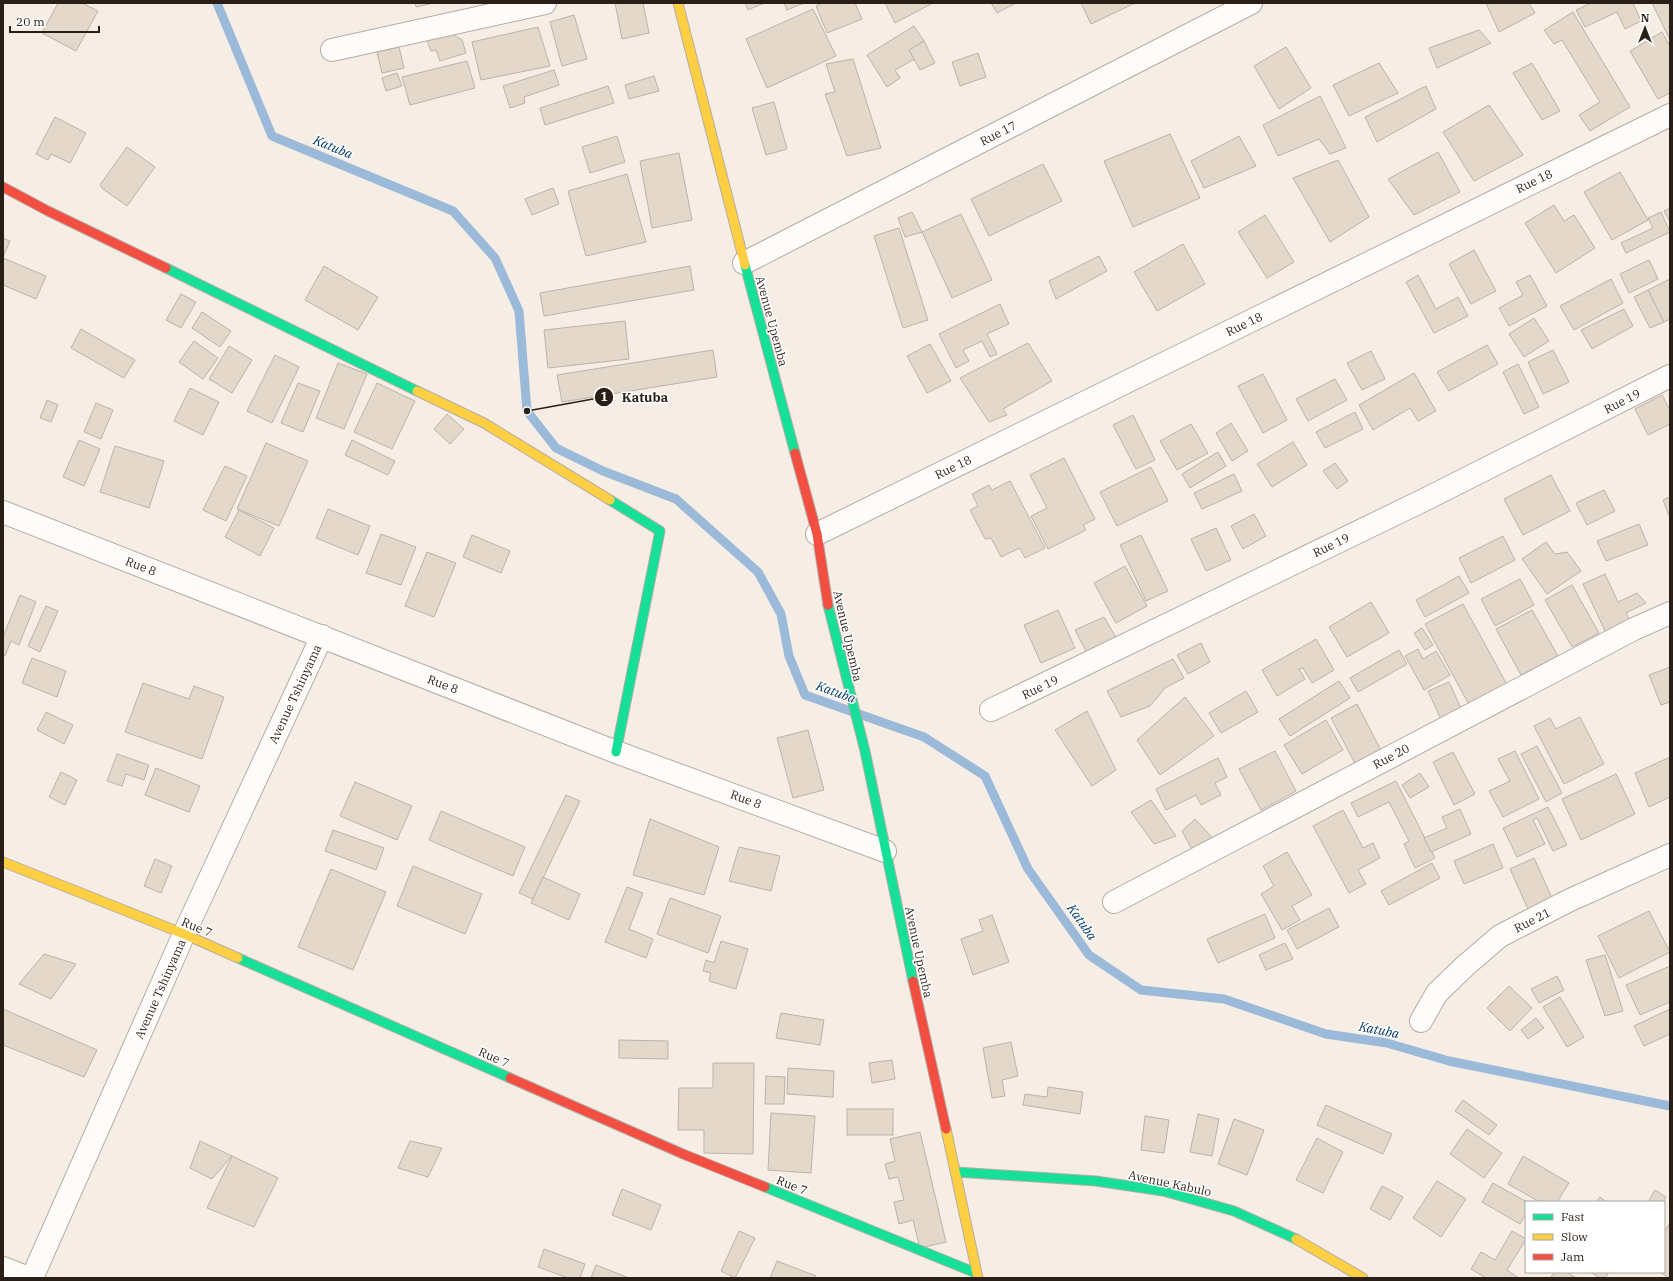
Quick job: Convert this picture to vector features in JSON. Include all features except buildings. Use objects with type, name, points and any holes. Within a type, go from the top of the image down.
[{"type":"street","points":[[332,50],[545,3]]},
{"type":"street","name":"Avenue Upemba","points":[[678,3],[744,263],[817,534],[826,596],[865,751],[885,851],[956,1172],[977,1276]]},
{"type":"street","name":"Rue 17","points":[[744,263],[1252,3]]},
{"type":"street","name":"Rue 18","points":[[817,534],[1670,115]]},
{"type":"street","points":[[3,187],[48,212],[484,423],[660,531],[616,752]]},
{"type":"street","name":"Rue 19","points":[[991,710],[1424,500],[1670,376]]},
{"type":"street","name":"Rue 8","points":[[3,512],[616,752],[885,851]]},
{"type":"street","name":"Rue 20","points":[[1114,902],[1634,629],[1670,613]]},
{"type":"street","name":"Avenue Tshinyama","points":[[32,1278],[184,934],[322,636]]},
{"type":"street","name":"Rue 21","points":[[1421,1021],[1437,993],[1465,966],[1500,936],[1568,901],[1670,855]]},
{"type":"street","name":"Rue 7","points":[[3,862],[184,934],[683,1154],[977,1276]]},
{"type":"street","name":"Avenue Kabulo","points":[[956,1172],[1096,1181],[1163,1191],[1234,1210],[1306,1244],[1363,1278]]},
{"type":"street","points":[[3,1268],[28,1278]]},
{"type":"waterway","name":"Katuba","points":[[217,3],[272,136],[453,211],[495,258],[519,311],[527,411],[556,448],[603,471],[676,499],[758,572],[781,614],[789,656],[805,695],[924,737],[985,776],[1028,869],[1089,955],[1141,990],[1224,999],[1326,1034],[1387,1043],[1449,1061],[1670,1106]]},
{"type":"traffic: fast","points":[[745,265],[795,453]]},
{"type":"traffic: fast","points":[[166,268],[417,391]]},
{"type":"traffic: fast","points":[[610,500],[660,531],[616,752]]},
{"type":"traffic: fast","points":[[828,605],[865,751],[913,981]]},
{"type":"traffic: fast","points":[[238,958],[510,1078]]},
{"type":"traffic: fast","points":[[956,1172],[1096,1181],[1163,1191],[1234,1211],[1296,1239]]},
{"type":"traffic: fast","points":[[765,1187],[976,1273]]},
{"type":"traffic: slow","points":[[678,3],[745,265]]},
{"type":"traffic: slow","points":[[417,391],[484,423],[610,500]]},
{"type":"traffic: slow","points":[[3,862],[184,934],[238,958]]},
{"type":"traffic: slow","points":[[946,1129],[978,1278]]},
{"type":"traffic: slow","points":[[1296,1239],[1363,1278]]},
{"type":"traffic: jam","points":[[3,187],[48,211],[166,268]]},
{"type":"traffic: jam","points":[[795,453],[817,534],[828,605]]},
{"type":"traffic: jam","points":[[913,981],[946,1129]]},
{"type":"traffic: jam","points":[[510,1078],[683,1154],[765,1187]]},
{"type":"place","name":"Katuba","points":[[527,411]]}]
